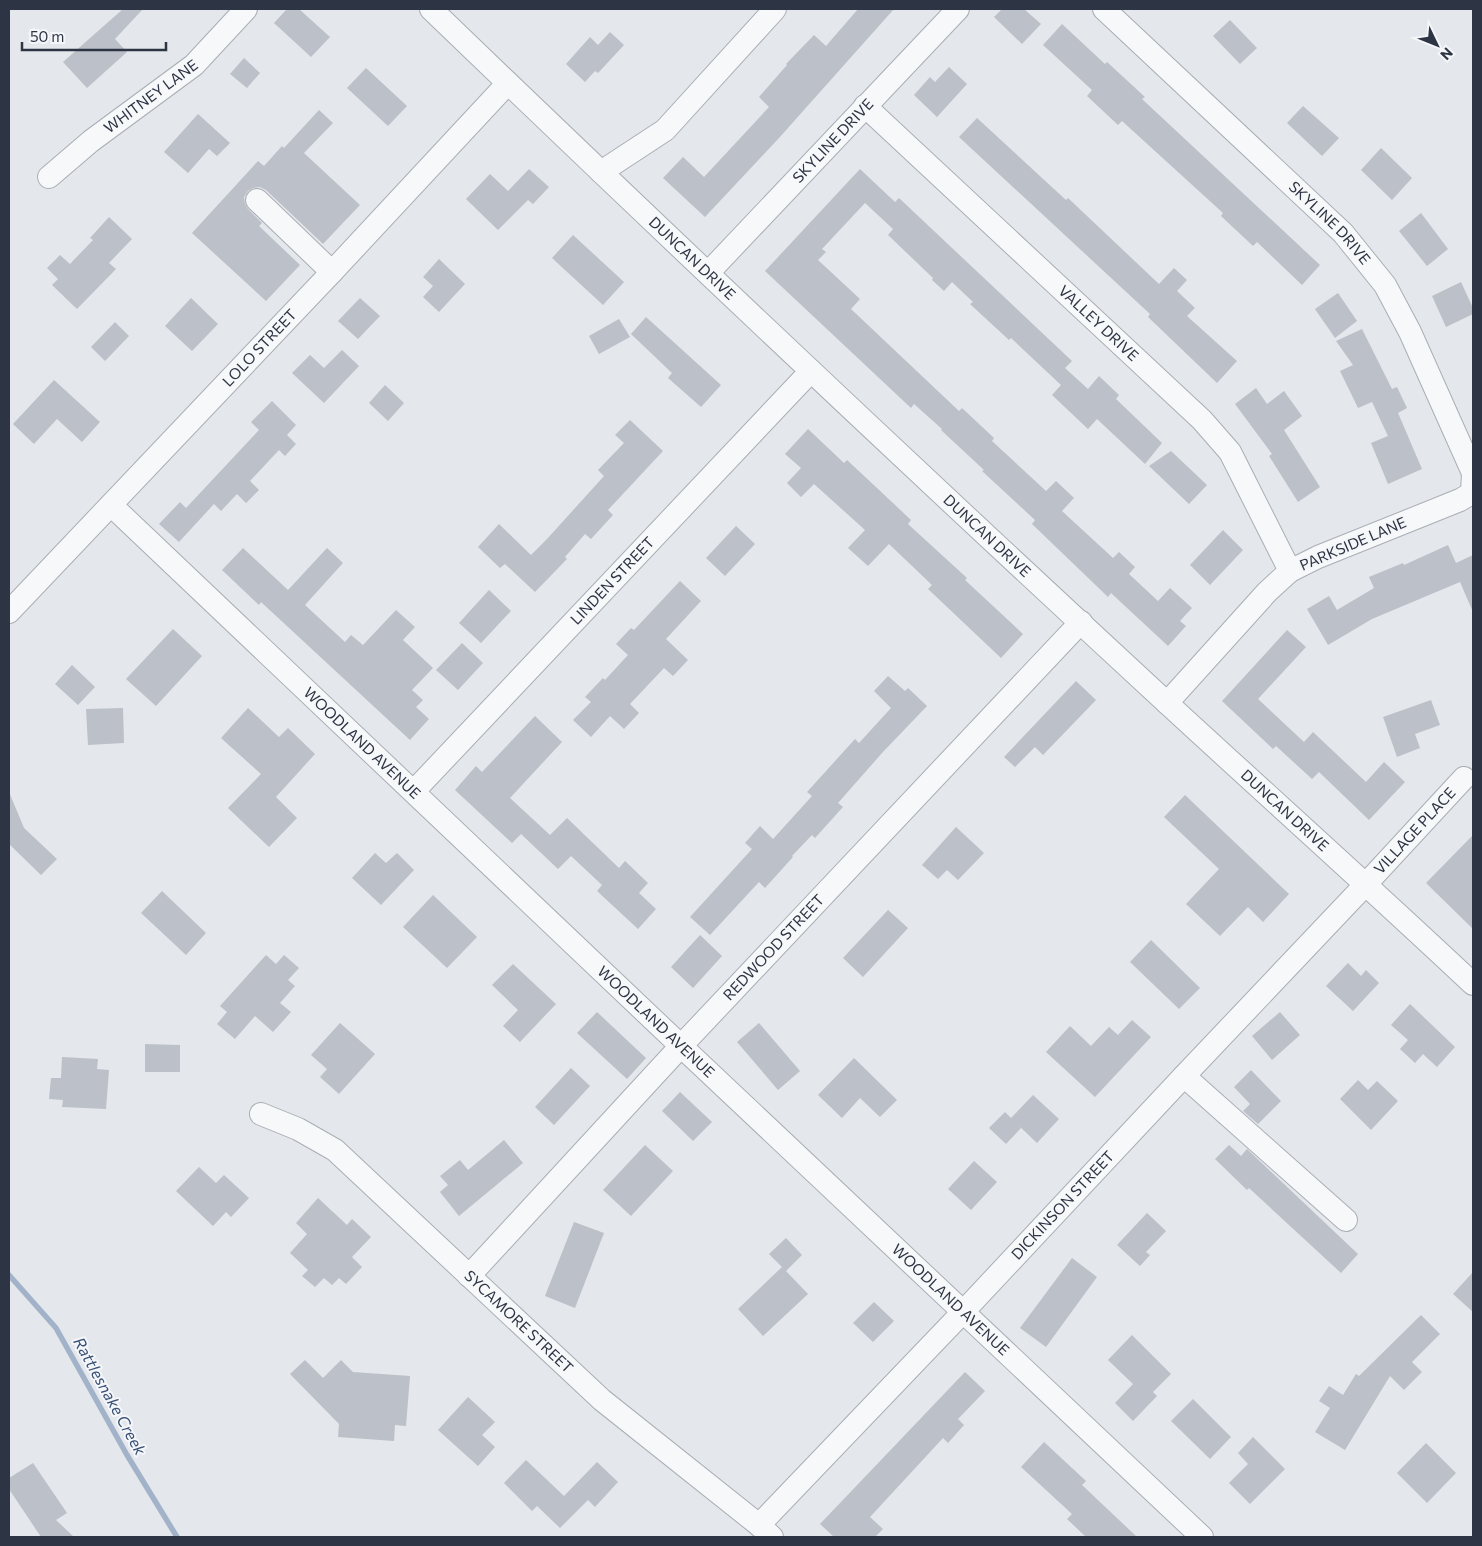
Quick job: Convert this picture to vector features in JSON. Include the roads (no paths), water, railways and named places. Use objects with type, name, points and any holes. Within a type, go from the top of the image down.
[{"type":"street","name":"WHITNEY LANE","points":[[49,177],[91,140],[194,65],[246,9]]},
{"type":"street","name":"DUNCAN DRIVE","points":[[431,9],[811,371],[1167,703],[1473,984]]},
{"type":"street","points":[[601,172],[665,130],[775,9]]},
{"type":"street","name":"SKYLINE DRIVE","points":[[708,273],[958,9]]},
{"type":"street","name":"SKYLINE DRIVE","points":[[1104,9],[1343,233],[1385,285],[1410,332],[1473,472],[1472,493]]},
{"type":"street","name":"LOLO STREET","points":[[9,612],[332,272],[508,83]]},
{"type":"street","name":"VALLEY DRIVE","points":[[865,106],[1202,420],[1230,452],[1290,571]]},
{"type":"street","points":[[257,200],[332,272]]},
{"type":"street","name":"LINDEN STREET","points":[[414,792],[811,371]]},
{"type":"street","name":"PARKSIDE LANE","points":[[1167,703],[1267,592],[1290,571],[1318,557],[1460,500],[1472,493]]},
{"type":"street","name":"WOODLAND AVENUE","points":[[111,505],[1202,1537]]},
{"type":"street","name":"REDWOOD STREET","points":[[469,1276],[681,1046],[1081,622]]},
{"type":"street","name":"VILLAGE PLACE","points":[[1366,884],[1464,778]]},
{"type":"street","name":"DICKINSON STREET","points":[[766,1531],[963,1312],[1366,884]]},
{"type":"street","points":[[1184,1076],[1346,1220]]},
{"type":"street","name":"SYCAMORE STREET","points":[[261,1114],[298,1129],[335,1150],[602,1400],[766,1531]]},
{"type":"waterway","name":"Rattlesnake Creek","points":[[9,1275],[56,1328],[127,1455],[177,1537]]}]
